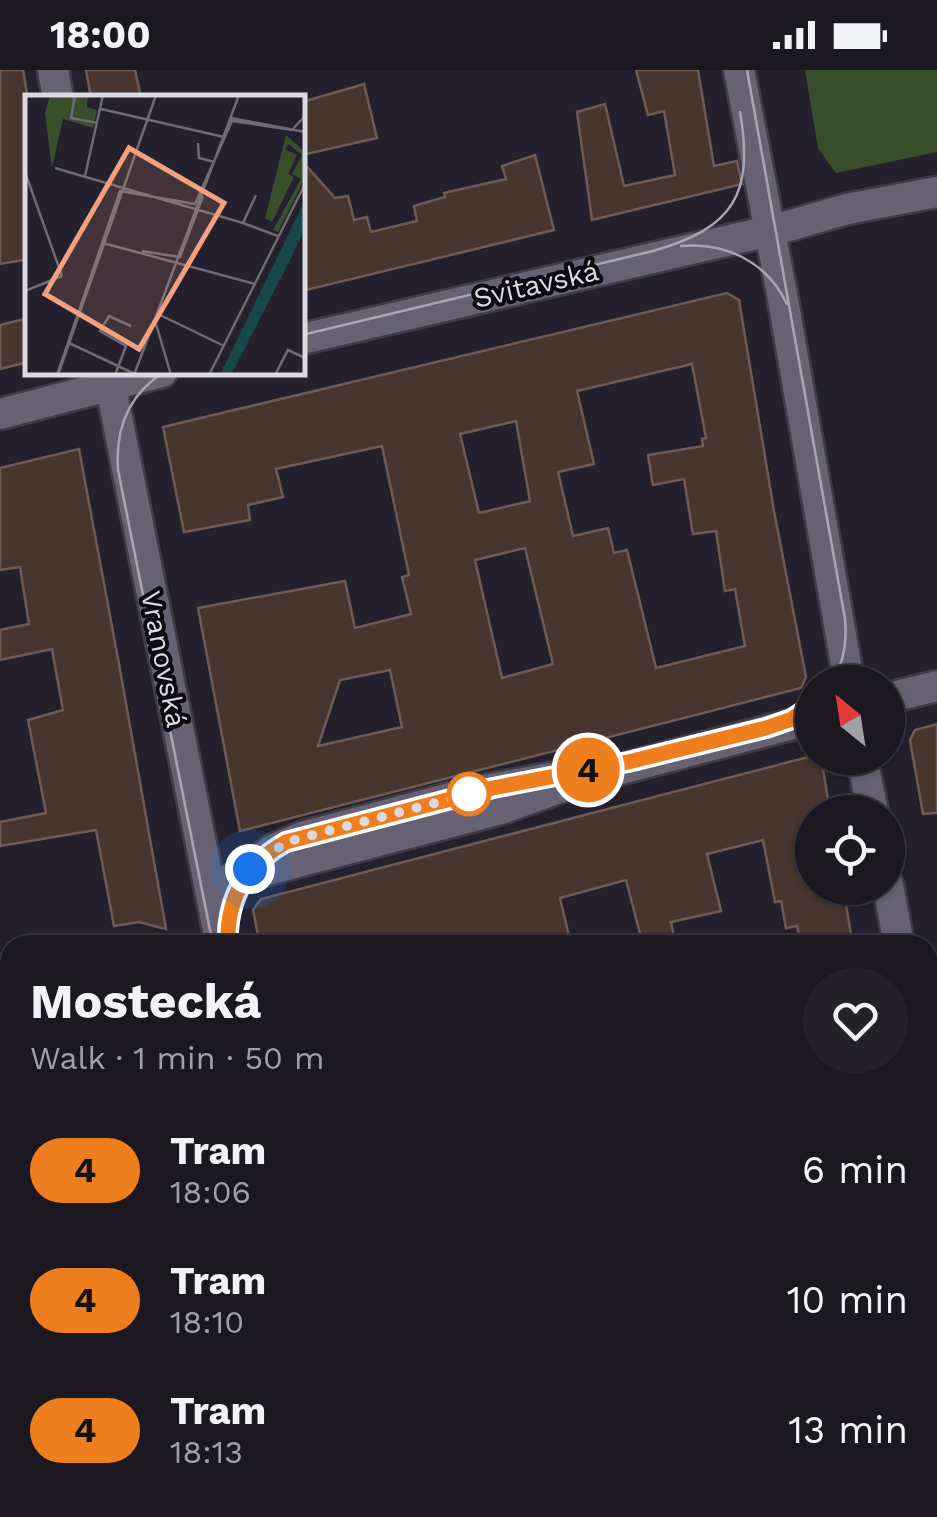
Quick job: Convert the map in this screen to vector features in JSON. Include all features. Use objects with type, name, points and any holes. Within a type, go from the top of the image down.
[{"type":"street","points":[[54,70],[58,95]]},
{"type":"street","points":[[739,70],[846,665]]},
{"type":"street","name":"Svitavská","points":[[305,338],[770,231],[847,209],[937,192]]},
{"type":"street","points":[[0,414],[109,379],[139,375]]},
{"type":"street","name":"Vranovská","points":[[109,379],[221,883],[221,935]]},
{"type":"street","points":[[905,694],[937,686]]},
{"type":"street","points":[[221,883],[501,810],[587,778],[795,723]]},
{"type":"street","points":[[892,905],[897,935]]},
{"type":"green space","points":[[805,70],[937,70],[937,152],[836,173],[818,148]]},
{"type":"building","points":[[0,70],[23,70],[27,95],[25,260],[0,264]]},
{"type":"building","points":[[86,70],[135,70],[140,95],[90,95]]},
{"type":"building","points":[[636,70],[698,70],[714,166],[737,161],[742,184],[592,220],[577,112],[605,104],[624,186],[675,175],[664,111],[648,115]]},
{"type":"building","points":[[364,84],[377,138],[305,154],[305,101]]},
{"type":"building","points":[[535,155],[554,230],[305,290],[305,164],[335,198],[348,196],[354,220],[367,217],[371,232],[417,221],[414,206],[445,197],[444,193],[506,179],[502,166]]},
{"type":"building","points":[[727,293],[739,300],[804,665],[795,665],[795,690],[240,831],[198,608],[345,581],[355,628],[411,614],[402,577],[409,575],[382,446],[276,469],[283,497],[248,505],[250,520],[184,532],[163,427]],"holes":[[[692,364],[706,438],[702,439],[703,446],[648,455],[653,485],[684,479],[693,534],[716,531],[725,591],[735,589],[745,646],[656,668],[627,550],[614,553],[608,528],[573,536],[558,472],[594,464],[577,391]],[[516,421],[530,501],[479,513],[460,434]],[[525,548],[553,664],[502,678],[475,560]],[[390,670],[402,727],[318,746],[340,680]]]},
{"type":"building","points":[[25,319],[25,363],[0,369],[0,325]]},
{"type":"building","points":[[79,449],[166,929],[139,922],[114,926],[96,830],[0,846],[0,822],[46,813],[28,720],[63,710],[52,649],[0,660],[0,630],[29,624],[20,567],[0,570],[0,468]]},
{"type":"building","points":[[937,724],[937,813],[923,814],[910,740],[915,730]]},
{"type":"building","points":[[795,760],[795,775],[824,775],[827,795],[795,795],[795,905],[846,905],[851,935],[799,935],[797,926],[786,928],[781,901],[775,902],[763,840],[707,854],[721,911],[671,922],[674,935],[640,935],[626,880],[560,898],[569,935],[258,935],[253,910],[261,899]]},
{"type":"tram line","points":[[747,70],[845,619],[840,665]]},
{"type":"tram line","points":[[305,334],[653,251],[703,231],[720,219],[740,186],[744,165],[740,112]]},
{"type":"tram line","points":[[681,246],[714,247],[743,258],[768,277],[787,304]]},
{"type":"tram line","points":[[160,375],[141,391],[126,414],[119,441],[118,470],[211,935]]},
{"type":"tram line","points":[[539,778],[651,757],[754,732],[795,716]]},
{"type":"tram line","name":"4","points":[[228,935],[238,886],[260,859],[286,842],[493,788],[661,755],[795,718]]},
{"type":"tram line","points":[[229,935],[232,905],[250,869]]},
{"type":"route","points":[[250,869],[286,842],[469,794]]}]
